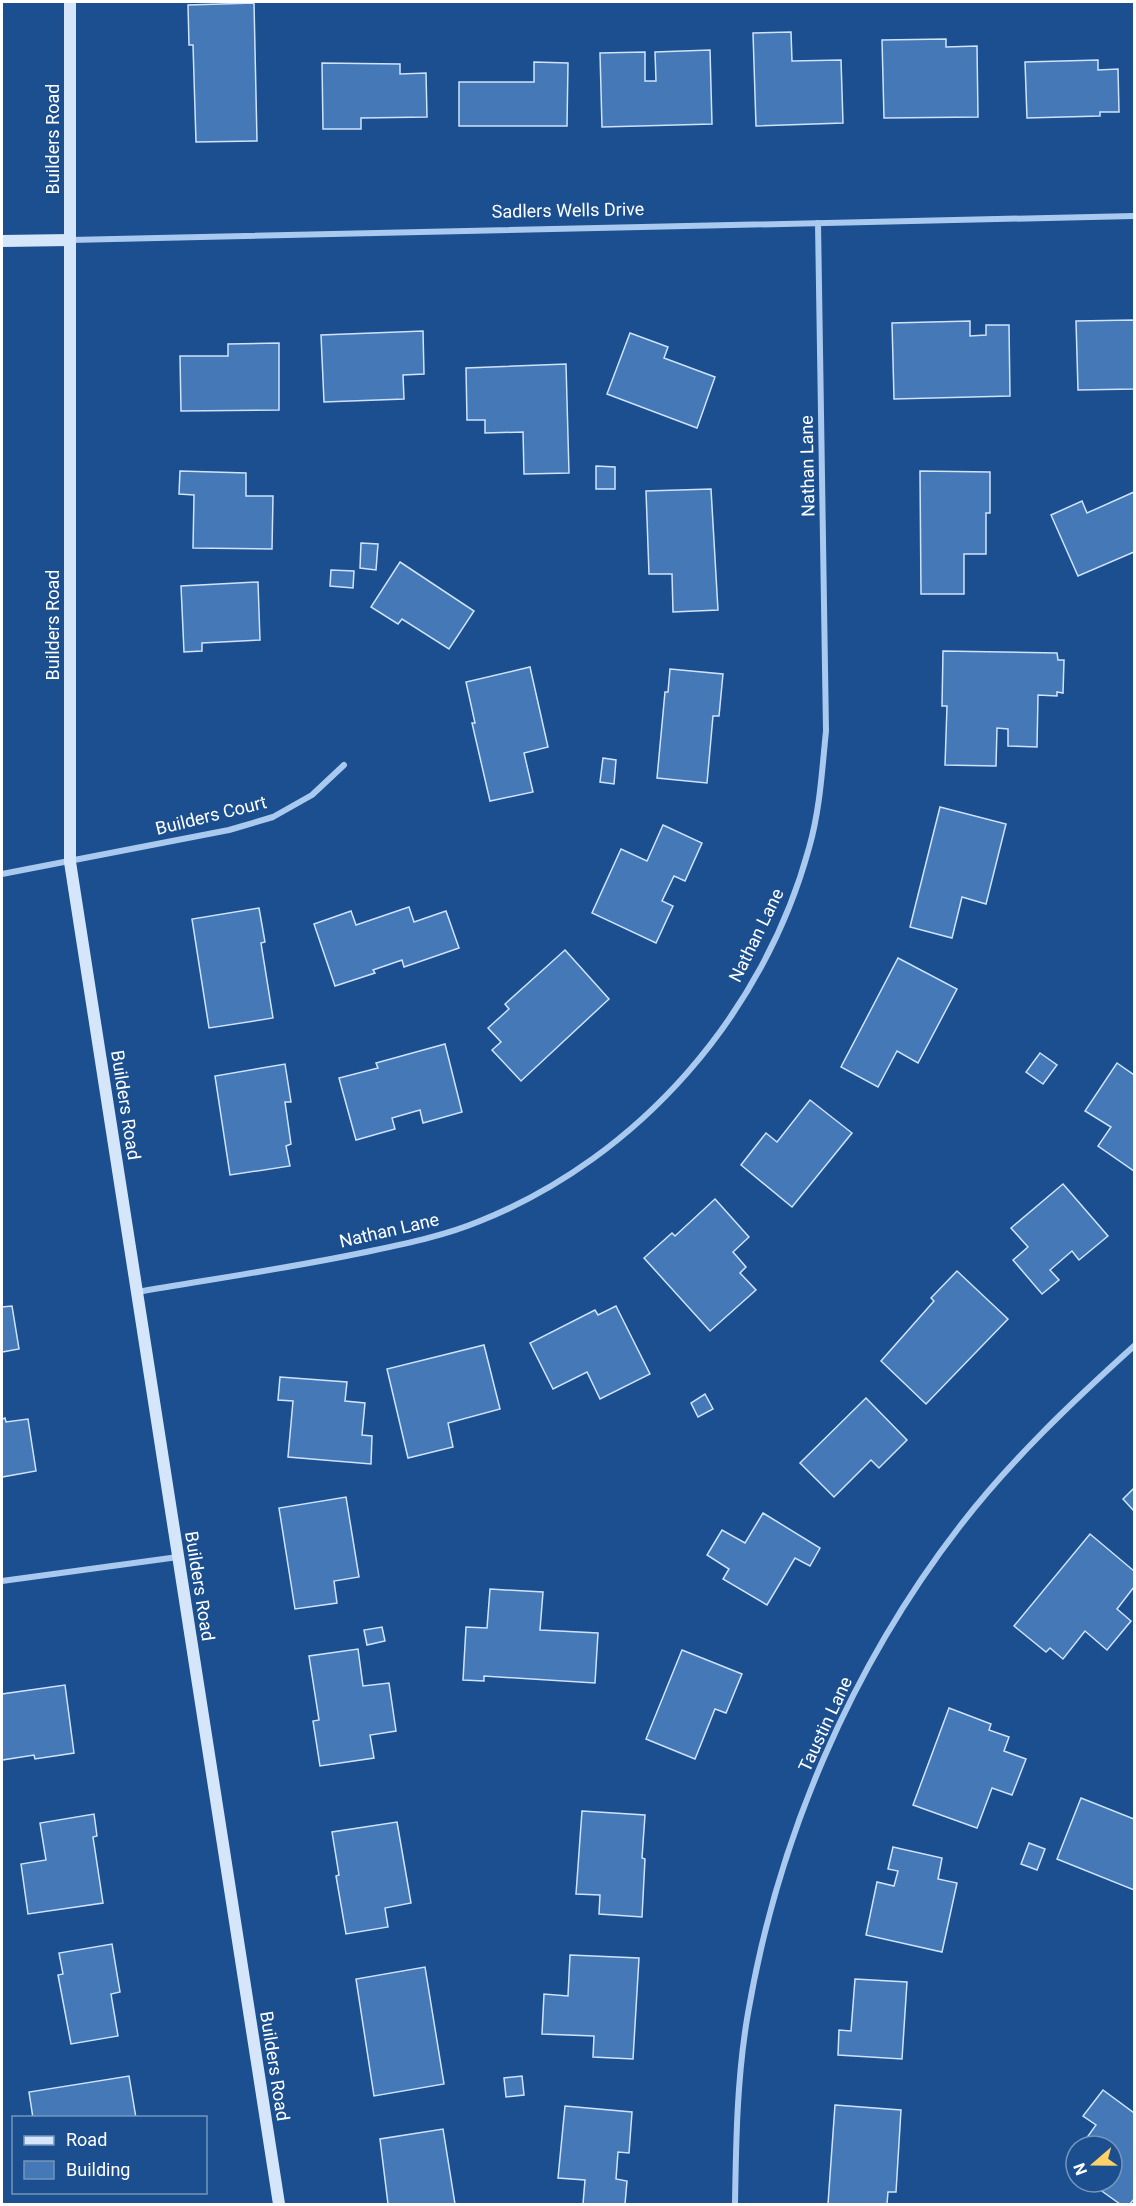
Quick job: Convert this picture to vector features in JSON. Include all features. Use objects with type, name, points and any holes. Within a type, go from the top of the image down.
[{"type":"street","name":"Builders Road","points":[[70,2],[70,862],[279,2205]]},
{"type":"street","name":"Sadlers Wells Drive","points":[[2,241],[1134,216]]},
{"type":"street","name":"Nathan Lane","points":[[136,1292],[333,1259],[425,1239],[480,1222],[540,1193],[607,1149],[658,1106],[705,1053],[757,976],[787,914],[809,849],[818,812],[826,731],[818,222]]},
{"type":"street","name":"Builders Court","points":[[2,874],[229,830],[273,817],[312,795],[344,765]]},
{"type":"street","name":"Taustin Lane","points":[[735,2205],[736,2117],[748,2015],[768,1918],[805,1802],[846,1709],[894,1621],[960,1526],[1028,1447],[1134,1346]]},
{"type":"street","points":[[2,1581],[178,1557]]},
{"type":"building","points":[[254,3],[257,141],[196,142],[193,45],[189,45],[188,5]]},
{"type":"building","points":[[791,32],[792,61],[841,60],[843,123],[756,126],[753,33]]},
{"type":"building","points":[[946,39],[946,47],[977,46],[978,117],[884,118],[882,40]]},
{"type":"building","points":[[710,50],[712,124],[602,127],[600,53],[645,52],[645,81],[656,81],[655,52]]},
{"type":"building","points":[[1098,60],[1098,70],[1118,69],[1119,112],[1100,112],[1100,116],[1027,118],[1025,62]]},
{"type":"building","points":[[534,62],[568,63],[567,126],[459,126],[459,82],[534,82]]},
{"type":"building","points":[[322,63],[400,64],[400,74],[426,73],[427,117],[361,118],[361,129],[323,129]]},
{"type":"building","points":[[1134,320],[1134,389],[1078,390],[1076,321]]},
{"type":"building","points":[[970,321],[970,336],[986,335],[986,325],[1009,325],[1010,396],[894,399],[892,323]]},
{"type":"building","points":[[423,331],[424,374],[403,375],[404,399],[324,402],[321,335]]},
{"type":"building","points":[[630,333],[668,347],[664,358],[715,377],[697,428],[607,394]]},
{"type":"building","points":[[279,343],[279,410],[181,411],[180,356],[228,356],[228,344]]},
{"type":"building","points":[[566,364],[569,473],[524,474],[523,432],[485,433],[485,420],[467,420],[466,368]]},
{"type":"building","points":[[596,466],[615,467],[615,489],[596,489]]},
{"type":"building","points":[[180,471],[246,473],[246,496],[273,496],[272,549],[193,548],[194,495],[179,494]]},
{"type":"building","points":[[920,471],[990,472],[990,513],[986,513],[986,554],[964,554],[964,594],[921,594]]},
{"type":"building","points":[[711,489],[718,610],[673,612],[672,574],[649,574],[646,491]]},
{"type":"building","points":[[1134,492],[1134,552],[1078,576],[1051,515],[1082,501],[1087,513]]},
{"type":"building","points":[[361,543],[378,544],[376,570],[360,568]]},
{"type":"building","points":[[400,562],[474,611],[449,649],[402,619],[398,624],[371,607]]},
{"type":"building","points":[[331,570],[354,571],[353,588],[330,586]]},
{"type":"building","points":[[258,582],[260,640],[202,643],[202,651],[184,652],[181,586]]},
{"type":"building","points":[[943,651],[1057,653],[1058,660],[1064,660],[1063,693],[1057,692],[1057,696],[1038,695],[1037,747],[1008,746],[1008,729],[997,728],[996,766],[945,765],[947,706],[942,706]]},
{"type":"building","points":[[530,667],[548,747],[524,753],[533,792],[490,801],[472,723],[475,723],[466,682]]},
{"type":"building","points":[[670,669],[723,674],[719,716],[713,716],[707,783],[657,778],[665,692],[668,692]]},
{"type":"building","points":[[603,758],[616,760],[614,784],[600,782]]},
{"type":"building","points":[[940,807],[1006,824],[986,904],[962,897],[952,938],[910,927]]},
{"type":"building","points":[[663,825],[702,843],[685,881],[674,876],[662,901],[673,906],[656,943],[592,913],[621,849],[647,861]]},
{"type":"building","points":[[409,907],[414,922],[446,911],[459,948],[404,967],[402,960],[373,970],[375,973],[335,986],[314,924],[351,911],[356,925]]},
{"type":"building","points":[[259,908],[265,942],[261,943],[273,1018],[209,1028],[192,919]]},
{"type":"building","points":[[565,950],[609,999],[521,1081],[492,1050],[501,1042],[488,1028],[509,1009],[505,1004]]},
{"type":"building","points":[[898,958],[957,989],[918,1063],[897,1051],[878,1087],[841,1067]]},
{"type":"building","points":[[445,1044],[462,1112],[423,1123],[420,1110],[392,1118],[395,1129],[356,1140],[339,1078],[378,1068],[376,1063]]},
{"type":"building","points":[[1040,1053],[1057,1065],[1043,1084],[1026,1072]]},
{"type":"building","points":[[1117,1063],[1134,1075],[1134,1171],[1098,1146],[1111,1127],[1085,1111]]},
{"type":"building","points":[[285,1064],[291,1102],[285,1102],[291,1144],[286,1146],[290,1166],[230,1175],[215,1076]]},
{"type":"building","points":[[810,1100],[852,1133],[792,1207],[741,1165],[766,1133],[777,1142]]},
{"type":"building","points":[[1063,1184],[1108,1236],[1079,1260],[1072,1251],[1050,1270],[1059,1280],[1042,1294],[1013,1260],[1028,1247],[1011,1228]]},
{"type":"building","points":[[715,1199],[749,1237],[733,1252],[746,1267],[740,1273],[756,1290],[710,1331],[644,1258],[672,1233],[675,1236]]},
{"type":"building","points":[[957,1271],[1008,1319],[926,1404],[881,1361],[934,1301],[931,1298]]},
{"type":"building","points":[[12,1306],[19,1349],[2,1352],[2,1307]]},
{"type":"building","points":[[616,1306],[650,1374],[600,1399],[587,1372],[553,1389],[530,1343],[595,1310],[598,1315]]},
{"type":"building","points":[[484,1345],[500,1409],[448,1423],[453,1447],[408,1458],[387,1369]]},
{"type":"building","points":[[280,1377],[347,1382],[345,1401],[365,1403],[362,1435],[372,1436],[371,1464],[288,1457],[293,1401],[278,1400]]},
{"type":"building","points":[[705,1394],[713,1409],[698,1417],[691,1403]]},
{"type":"building","points":[[866,1398],[907,1440],[879,1468],[871,1460],[834,1497],[800,1463]]},
{"type":"building","points":[[5,1418],[6,1422],[28,1419],[36,1471],[2,1477],[2,1419]]},
{"type":"building","points":[[1134,1488],[1134,1511],[1123,1499]]},
{"type":"building","points":[[346,1497],[359,1577],[334,1581],[337,1603],[295,1609],[279,1508]]},
{"type":"building","points":[[763,1513],[820,1548],[810,1566],[795,1558],[767,1605],[723,1579],[729,1569],[707,1555],[722,1530],[745,1543]]},
{"type":"building","points":[[1090,1534],[1134,1571],[1134,1587],[1117,1609],[1131,1621],[1107,1650],[1085,1631],[1063,1659],[1050,1648],[1046,1652],[1014,1626]]},
{"type":"building","points":[[490,1589],[543,1592],[540,1630],[598,1633],[595,1683],[484,1676],[484,1681],[463,1680],[466,1627],[487,1628]]},
{"type":"building","points":[[382,1627],[385,1641],[367,1645],[364,1630]]},
{"type":"building","points":[[358,1649],[363,1686],[389,1683],[396,1731],[370,1735],[374,1758],[320,1766],[313,1721],[319,1720],[309,1656]]},
{"type":"building","points":[[682,1650],[742,1674],[726,1713],[715,1709],[695,1759],[646,1739]]},
{"type":"building","points":[[65,1685],[74,1753],[35,1759],[34,1755],[2,1760],[2,1694]]},
{"type":"building","points":[[949,1708],[991,1724],[989,1730],[1009,1737],[1004,1751],[1026,1759],[1012,1795],[992,1788],[977,1828],[913,1805]]},
{"type":"building","points":[[1081,1798],[1134,1819],[1134,1890],[1057,1859]]},
{"type":"building","points":[[582,1811],[645,1815],[642,1917],[599,1914],[600,1895],[576,1894]]},
{"type":"building","points":[[94,1814],[97,1836],[93,1837],[103,1903],[28,1914],[21,1864],[46,1860],[40,1823]]},
{"type":"building","points":[[397,1822],[411,1903],[385,1908],[388,1927],[346,1934],[336,1876],[339,1875],[332,1832]]},
{"type":"building","points":[[1029,1843],[1045,1849],[1037,1870],[1021,1864]]},
{"type":"building","points":[[893,1847],[942,1858],[938,1879],[957,1883],[942,1952],[866,1935],[877,1882],[894,1886],[898,1871],[888,1869]]},
{"type":"building","points":[[112,1944],[120,1992],[111,1994],[118,2036],[71,2044],[58,1975],[63,1974],[59,1953]]},
{"type":"building","points":[[570,1955],[639,1958],[633,2059],[593,2057],[594,2036],[542,2034],[544,1994],[568,1996]]},
{"type":"building","points":[[425,1967],[444,2084],[374,2096],[356,1979]]},
{"type":"building","points":[[855,1979],[907,1982],[902,2059],[838,2055],[839,2030],[851,2031]]},
{"type":"building","points":[[129,2076],[136,2116],[33,2116],[29,2092]]},
{"type":"building","points":[[522,2076],[524,2095],[506,2097],[504,2078]]},
{"type":"building","points":[[1103,2090],[1134,2113],[1134,2199],[1130,2204],[1120,2204],[1106,2194],[1124,2194],[1124,2134],[1090,2134],[1096,2125],[1083,2116]]},
{"type":"building","points":[[835,2105],[901,2110],[896,2192],[888,2192],[887,2204],[828,2204]]},
{"type":"building","points":[[565,2106],[632,2112],[629,2153],[618,2152],[616,2179],[627,2181],[625,2204],[583,2204],[585,2180],[558,2178]]},
{"type":"building","points":[[443,2129],[455,2204],[388,2204],[380,2139]]}]
